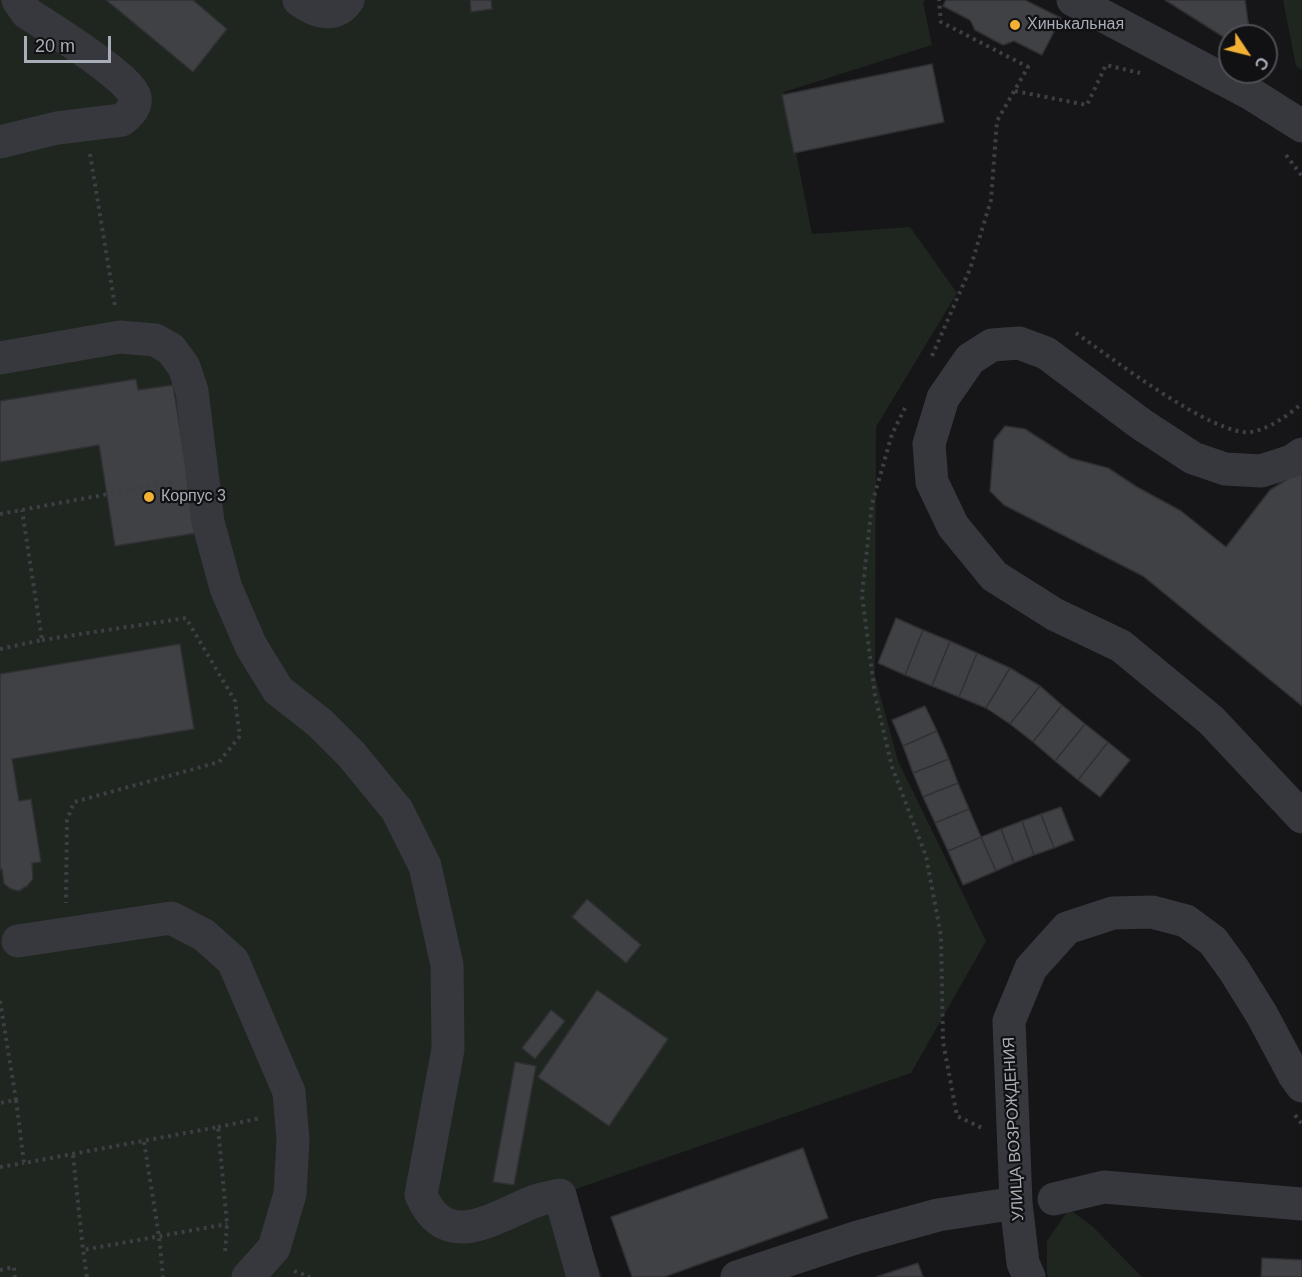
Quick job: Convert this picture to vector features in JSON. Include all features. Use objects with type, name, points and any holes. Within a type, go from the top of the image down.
[{"type":"street","points":[[0,142],[85,123],[122,120],[135,106],[135,96],[108,68],[27,13],[18,0]]},
{"type":"street","points":[[299,0],[309,8],[327,13],[344,7],[348,0]]},
{"type":"street","points":[[1073,0],[1253,95],[1302,126]]},
{"type":"street","points":[[1098,0],[1121,25]]},
{"type":"street","points":[[0,358],[120,337],[155,340],[171,349],[184,367],[192,391],[208,522],[226,588],[250,646],[278,690],[320,723],[351,754],[396,810],[425,866],[447,965],[448,1049],[421,1195],[428,1210],[450,1227],[466,1228],[499,1217],[531,1202],[560,1196],[584,1277]]},
{"type":"street","points":[[1302,454],[1292,461],[1261,471],[1225,469],[1193,458],[1141,424],[1046,353],[1019,343],[992,345],[970,359],[944,398],[929,444],[932,482],[953,526],[994,576],[1054,614],[1120,646],[1211,720],[1302,817]]},
{"type":"street","name":"УЛИЦА ВОЗРОЖДЕНИЯ","points":[[1029,1277],[1023,1263],[1016,1203],[1009,1021],[1031,968],[1067,928],[1113,913],[1152,912],[1186,921],[1214,941],[1262,1015],[1294,1075],[1296,1096]]},
{"type":"street","points":[[18,941],[171,918],[204,935],[233,961],[289,1092],[293,1140],[290,1194],[274,1248],[236,1270]]},
{"type":"street","points":[[1054,1199],[1104,1187],[1302,1204]]},
{"type":"street","points":[[738,1277],[858,1237],[915,1221],[938,1215],[1016,1203]]},
{"type":"path","points":[[928,363],[970,268],[991,200],[997,121],[1028,67],[941,22],[939,0]]},
{"type":"path","points":[[1015,91],[1087,105],[1107,64]]},
{"type":"path","points":[[85,123],[120,337]]},
{"type":"path","points":[[1075,333],[1162,393],[1219,426],[1250,432],[1285,418],[1302,403]]},
{"type":"path","points":[[907,403],[892,434],[872,504],[862,595],[875,695],[892,767],[926,856],[941,936],[943,1042],[957,1116],[990,1132]]},
{"type":"path","points":[[0,514],[174,482]]},
{"type":"path","points":[[22,510],[42,640]]},
{"type":"path","points":[[0,649],[42,640],[186,618],[236,701],[240,736],[219,762],[74,802],[67,820],[66,934]]},
{"type":"path","points":[[0,1001],[24,1163]]},
{"type":"path","points":[[1296,1096],[1302,1124]]},
{"type":"path","points":[[0,1103],[16,1100]]},
{"type":"path","points":[[0,1167],[144,1142],[261,1118],[261,1129]]},
{"type":"path","points":[[218,1126],[227,1224],[236,1270]]},
{"type":"path","points":[[144,1142],[163,1277]]},
{"type":"path","points":[[73,1155],[87,1277]]},
{"type":"path","points":[[83,1250],[227,1224]]},
{"type":"path","points":[[0,1270],[14,1267],[15,1277]]},
{"type":"shaded area","points":[[0,0],[925,0],[923,2],[932,45],[784,92],[812,234],[910,227],[957,293],[876,427],[875,676],[898,761],[986,941],[911,1073],[570,1191],[602,1277],[0,1277]]},
{"type":"shaded area","points":[[1283,0],[1302,0],[1302,70],[1296,66]]},
{"type":"shaded area","points":[[1069,1209],[1092,1226],[1142,1277],[1049,1277],[1047,1274],[1047,1241]]},
{"type":"building","points":[[106,0],[193,0],[227,29],[193,72]]},
{"type":"building","points":[[470,0],[491,0],[492,9],[471,12]]},
{"type":"building","name":"Хинькальная","points":[[946,0],[1025,0],[1061,18],[1042,55],[1014,41],[1003,45],[975,30],[970,20],[943,6]]},
{"type":"building","points":[[1165,0],[1245,0],[1248,24],[1218,24],[1218,33]]},
{"type":"building","points":[[932,64],[944,122],[794,153],[782,95]]},
{"type":"building","name":"Корпус 3","points":[[136,379],[138,390],[173,385],[197,533],[115,546],[99,445],[0,462],[0,401]]},
{"type":"building","points":[[1005,426],[1025,429],[1070,458],[1108,468],[1181,511],[1226,547],[1270,490],[1302,470],[1302,706],[1143,576],[1004,505],[990,491],[994,440]]},
{"type":"building","points":[[896,618],[923,630],[905,675],[878,663]]},
{"type":"building","points":[[923,630],[950,641],[932,686],[905,675]]},
{"type":"building","points":[[950,641],[977,653],[959,697],[932,686]]},
{"type":"building","points":[[180,644],[194,729],[12,759],[19,801],[31,799],[41,862],[32,863],[33,879],[27,886],[19,891],[11,889],[4,884],[2,869],[0,869],[0,674]]},
{"type":"building","points":[[977,653],[1010,668],[986,708],[959,697]]},
{"type":"building","points":[[1010,668],[1040,686],[1010,724],[986,708]]},
{"type":"building","points":[[1040,686],[1062,705],[1033,742],[1010,724]]},
{"type":"building","points":[[1062,705],[1085,724],[1055,761],[1033,742]]},
{"type":"building","points":[[925,706],[937,731],[903,746],[892,720]]},
{"type":"building","points":[[1085,724],[1108,742],[1078,780],[1055,761]]},
{"type":"building","points":[[937,731],[949,759],[913,773],[903,746]]},
{"type":"building","points":[[1108,742],[1130,760],[1100,797],[1078,780]]},
{"type":"building","points":[[949,759],[958,783],[923,797],[913,773]]},
{"type":"building","points":[[958,783],[969,809],[935,823],[923,797]]},
{"type":"building","points":[[1061,807],[1074,840],[1054,848],[1041,814]]},
{"type":"building","points":[[969,809],[981,837],[948,851],[935,823]]},
{"type":"building","points":[[1041,814],[1054,848],[1034,855],[1022,821]]},
{"type":"building","points":[[1022,821],[1034,855],[1014,863],[1001,829]]},
{"type":"building","points":[[1001,829],[1014,863],[996,871],[981,837]]},
{"type":"building","points":[[981,837],[996,871],[963,885],[948,851]]},
{"type":"building","points":[[587,899],[641,945],[626,963],[572,917]]},
{"type":"building","points":[[597,990],[668,1039],[609,1126],[538,1077]]},
{"type":"building","points":[[551,1010],[565,1021],[535,1059],[522,1048]]},
{"type":"building","points":[[515,1062],[536,1066],[514,1185],[493,1182]]},
{"type":"building","points":[[803,1148],[828,1218],[664,1277],[632,1277],[611,1217]]},
{"type":"building","points":[[1262,1258],[1302,1260],[1302,1277],[1261,1277]]},
{"type":"building","points":[[918,1263],[923,1277],[876,1277]]},
{"type":"place","name":"Хинькальная","points":[[1015,25]]},
{"type":"place","name":"Корпус 3","points":[[149,497]]}]
